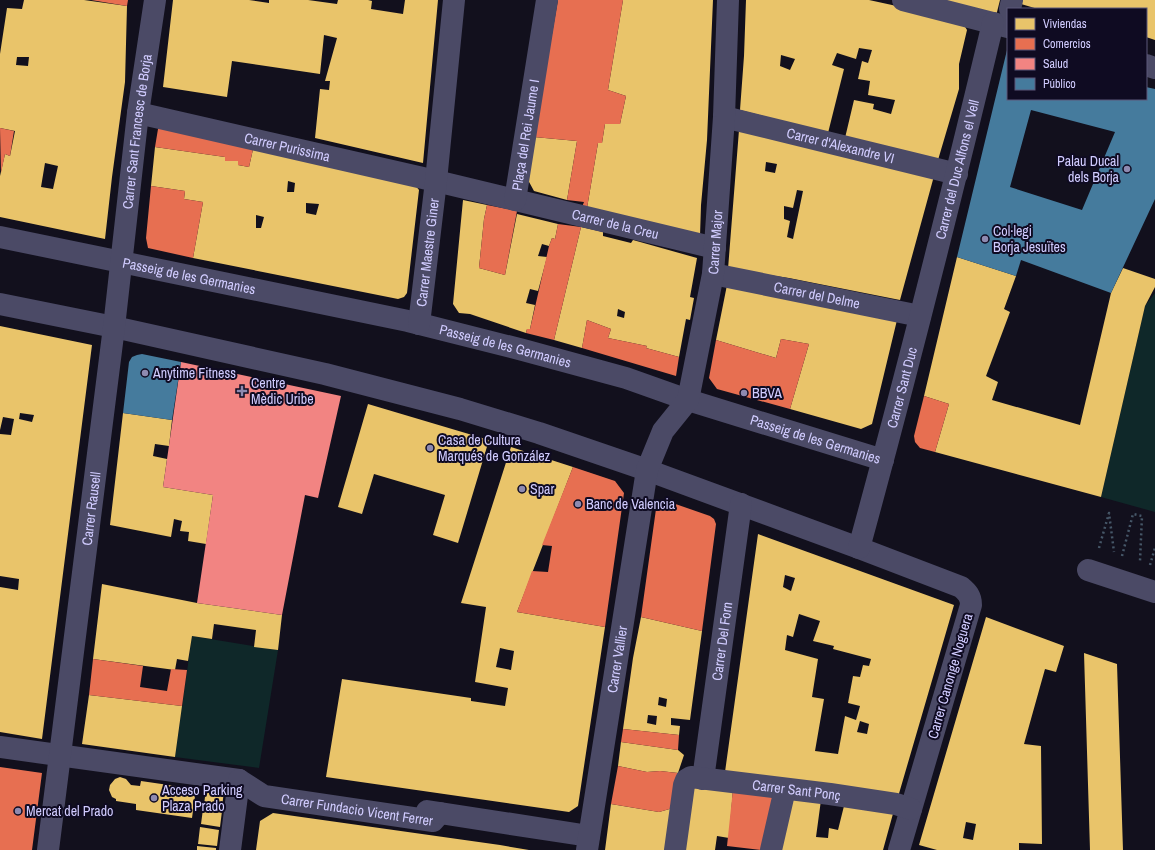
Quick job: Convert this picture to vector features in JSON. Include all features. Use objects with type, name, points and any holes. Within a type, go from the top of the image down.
[{"type":"street","name":"Carrer Sant Francesc de Borja","points":[[122,262],[138,113],[155,0]]},
{"type":"street","points":[[436,180],[454,0]]},
{"type":"street","name":"Plaça del Rei Jaume I","points":[[436,180],[515,200],[547,0]]},
{"type":"street","name":"Carrer Major","points":[[646,470],[663,431],[688,400],[713,274],[724,117],[728,0]]},
{"type":"street","points":[[903,0],[1005,20]]},
{"type":"street","name":"Carrer del Duc Alfons el Vell","points":[[920,316],[957,174],[1005,20]]},
{"type":"street","name":"Carrer Purissima","points":[[138,113],[436,180]]},
{"type":"street","name":"Carrer d'Alexandre VI","points":[[724,117],[957,174]]},
{"type":"street","name":"Carrer Maestre Giner","points":[[419,324],[436,180]]},
{"type":"street","name":"Carrer de la Creu","points":[[515,200],[715,248]]},
{"type":"street","name":"Passeig de les Germanies","points":[[0,237],[271,292],[419,324],[523,350],[626,378],[688,400],[883,460],[859,548]]},
{"type":"street","name":"Carrer Rausell","points":[[48,850],[122,262]]},
{"type":"street","name":"Carrer del Delme","points":[[713,274],[920,316]]},
{"type":"street","points":[[0,304],[114,327],[332,375],[414,396],[539,433],[741,504],[859,548]]},
{"type":"street","name":"Carrer Sant Duc","points":[[883,460],[920,316]]},
{"type":"street","name":"Carrer Vallier","points":[[588,843],[646,470]]},
{"type":"street","name":"Carrer Del Forn","points":[[675,850],[694,782],[741,504]]},
{"type":"street","name":"Carrer Canonge Noguera","points":[[859,548],[961,587],[967,592],[971,599],[971,605],[900,850]]},
{"type":"street","points":[[1088,570],[1155,592]]},
{"type":"street","points":[[0,747],[61,754],[239,780],[230,850]]},
{"type":"street","name":"Carrer Fundacio Vicent Ferrer","points":[[239,780],[264,796],[433,821],[440,813],[588,843]]},
{"type":"street","name":"Carrer Sant Ponç","points":[[694,782],[830,794],[896,804],[911,809]]},
{"type":"street","points":[[770,850],[785,789]]},
{"type":"street","points":[[353,799],[440,813]]},
{"type":"path","points":[[1098,551],[1109,513],[1114,557]]},
{"type":"path","points":[[1121,559],[1133,514],[1142,516],[1140,565]]},
{"type":"path","points":[[1144,566],[1149,568],[1155,548]]},
{"type":"green space","points":[[1155,293],[1155,512],[1101,497],[1145,306]]},
{"type":"green space","points":[[192,636],[278,650],[259,768],[175,757]]},
{"type":"building: Viviendas","points":[[24,0],[84,0],[127,6],[125,82],[105,239],[0,217],[0,176],[5,154],[10,156],[15,131],[0,128],[0,54],[7,8],[22,9]],"holes":[[[17,57],[29,57],[28,66],[16,65]],[[45,163],[58,166],[53,189],[41,187]]]},
{"type":"building: Viviendas","points":[[173,0],[249,0],[269,3],[269,0],[308,0],[337,4],[338,0],[368,0],[372,1],[371,9],[403,14],[405,0],[438,0],[423,163],[315,138],[320,89],[329,90],[330,81],[325,81],[337,38],[324,35],[320,74],[232,61],[227,97],[163,87]]},
{"type":"building: Viviendas","points":[[623,0],[713,0],[707,140],[701,205],[700,236],[587,208],[598,143],[602,143],[605,124],[620,124],[626,96],[608,90]]},
{"type":"building: Viviendas","points":[[746,0],[869,0],[961,20],[967,30],[959,64],[959,89],[938,160],[845,138],[854,100],[874,104],[873,109],[891,114],[895,100],[868,95],[870,81],[858,79],[862,61],[868,63],[872,50],[859,48],[856,59],[837,53],[832,65],[844,69],[828,133],[740,110]],"holes":[[[781,55],[795,59],[790,70],[780,66]]]},
{"type":"building: Viviendas","points":[[930,0],[1000,0],[996,16]]},
{"type":"building: Viviendas","points":[[1023,0],[1155,0],[1155,40],[1147,37],[1147,8],[1035,8],[1021,4]]},
{"type":"building: Viviendas","points":[[739,130],[934,176],[900,300],[789,278],[728,269]],"holes":[[[766,162],[777,164],[775,173],[765,171]],[[797,190],[803,191],[793,239],[787,237],[790,221],[784,219],[784,206],[793,208]]]},
{"type":"building: Viviendas","points":[[534,137],[577,141],[567,200],[534,191],[528,180]]},
{"type":"building: Viviendas","points":[[254,145],[415,185],[419,190],[407,293],[404,297],[398,299],[193,258],[203,202],[184,199],[185,191],[151,186],[155,147],[225,157],[225,161],[238,161],[238,165],[249,167]],"holes":[[[288,181],[295,183],[294,192],[287,192]],[[306,203],[319,204],[316,215],[306,213]],[[256,215],[264,217],[261,228],[256,228]]]},
{"type":"building: Viviendas","points":[[463,200],[487,205],[484,219],[479,268],[505,275],[517,214],[558,224],[555,239],[552,238],[549,246],[542,244],[538,256],[547,257],[538,291],[530,289],[526,303],[535,305],[530,329],[527,329],[526,333],[470,314],[459,313],[453,304]]},
{"type":"building: Viviendas","points":[[581,227],[603,232],[603,236],[631,243],[633,240],[697,258],[690,297],[694,298],[690,320],[686,319],[679,357],[646,348],[647,346],[608,338],[611,329],[587,320],[582,348],[554,340]],"holes":[[[618,309],[625,312],[624,318],[617,316]]]},
{"type":"building: Viviendas","points":[[957,257],[1016,276],[1004,309],[1010,312],[986,376],[998,382],[992,400],[1080,425],[1111,293],[1123,268],[1155,279],[1155,287],[1145,306],[1101,497],[935,452],[949,404],[924,396]]},
{"type":"building: Viviendas","points":[[727,285],[897,320],[872,424],[861,429],[790,409],[809,344],[781,339],[776,358],[716,340]]},
{"type":"building: Viviendas","points":[[0,326],[92,345],[42,739],[0,732],[0,587],[18,590],[19,579],[0,576],[0,434],[11,435],[14,419],[3,417],[0,430]],"holes":[[[20,413],[34,415],[32,422],[19,419]]]},
{"type":"building: Viviendas","points":[[368,404],[489,440],[458,543],[433,535],[445,495],[374,474],[362,514],[338,507]]},
{"type":"building: Viviendas","points":[[123,413],[172,420],[169,446],[155,444],[153,456],[167,459],[163,487],[213,495],[206,544],[188,541],[189,532],[180,531],[182,521],[174,519],[171,537],[110,525]]},
{"type":"building: Viviendas","points":[[511,447],[573,467],[517,612],[605,627],[578,806],[569,812],[326,777],[342,679],[471,698],[471,701],[505,706],[508,688],[475,682],[486,607],[461,603]],"holes":[[[500,648],[514,651],[511,670],[496,667]]]},
{"type":"building: Viviendas","points":[[758,534],[954,605],[898,797],[725,772]],"holes":[[[785,575],[795,578],[791,591],[783,587]],[[799,614],[820,621],[813,641],[834,646],[833,649],[871,659],[869,666],[863,665],[860,677],[853,676],[848,703],[860,706],[856,720],[845,716],[838,754],[815,751],[824,699],[812,697],[818,659],[785,650],[787,635],[793,637]],[[860,721],[869,724],[867,734],[857,732]]]},
{"type":"building: Viviendas","points":[[102,584],[197,603],[282,615],[278,650],[254,647],[256,630],[214,624],[212,639],[192,636],[188,661],[177,659],[175,670],[93,659]]},
{"type":"building: Viviendas","points":[[641,617],[702,631],[690,720],[671,718],[671,725],[680,726],[679,735],[623,729],[633,658]],"holes":[[[659,697],[667,699],[666,707],[658,705]],[[648,715],[657,716],[656,725],[647,723]]]},
{"type":"building: Viviendas","points":[[986,617],[1064,646],[1056,672],[1045,669],[1024,744],[1041,746],[1042,844],[1019,843],[1019,850],[937,850],[919,845]],"holes":[[[966,822],[976,824],[973,840],[963,838]]]},
{"type":"building: Viviendas","points":[[1084,653],[1117,664],[1123,850],[1090,850]]},
{"type":"building: Viviendas","points":[[89,695],[182,706],[175,757],[82,744]]},
{"type":"building: Viviendas","points":[[621,742],[678,750],[684,755],[678,773],[660,771],[647,772],[618,766]]},
{"type":"building: Viviendas","name":"Acceso Parking Plaza Prado","points":[[120,777],[126,779],[131,785],[140,786],[141,781],[196,789],[192,818],[136,810],[136,804],[116,801],[116,799],[112,797],[109,790],[110,785],[115,779]]},
{"type":"building: Viviendas","points":[[691,784],[733,789],[729,838],[717,836],[715,850],[683,850]]},
{"type":"building: Viviendas","points":[[206,789],[224,791],[222,807],[204,805]]},
{"type":"building: Viviendas","points":[[790,796],[821,800],[816,837],[828,838],[829,828],[838,830],[845,802],[894,810],[883,850],[777,850]]},
{"type":"building: Viviendas","points":[[611,804],[659,812],[673,808],[668,850],[605,850]]},
{"type":"building: Viviendas","points":[[203,809],[222,811],[220,827],[201,824]]},
{"type":"building: Viviendas","points":[[273,813],[529,850],[256,850],[260,821]]},
{"type":"building: Viviendas","points":[[200,827],[219,830],[217,846],[198,844]]},
{"type":"building: Viviendas","points":[[197,846],[216,848],[216,850],[197,850]]},
{"type":"building: Comercios","points":[[91,0],[128,0],[127,6]]},
{"type":"building: Comercios","points":[[558,0],[623,0],[608,90],[626,96],[620,124],[605,124],[602,143],[598,143],[587,208],[582,207],[584,202],[567,200],[577,141],[534,137]]},
{"type":"building: Comercios","points":[[159,123],[254,145],[249,167],[238,165],[238,161],[225,161],[225,157],[155,147]]},
{"type":"building: Comercios","points":[[0,128],[14,131],[10,156],[5,154],[1,173]]},
{"type":"building: Comercios","points":[[151,186],[185,191],[184,199],[203,202],[193,258],[148,248],[146,238]]},
{"type":"building: Comercios","points":[[487,205],[517,211],[505,275],[479,268],[484,219]]},
{"type":"building: Comercios","points":[[558,224],[581,227],[554,340],[526,333],[527,329],[530,329],[549,246],[552,238],[555,239]]},
{"type":"building: Comercios","points":[[587,320],[611,329],[608,338],[647,346],[646,348],[679,357],[676,376],[582,348]]},
{"type":"building: Comercios","points":[[781,339],[809,344],[790,409],[717,389],[709,378],[716,340],[776,358]]},
{"type":"building: Comercios","points":[[924,396],[949,404],[935,452],[920,448],[915,442],[914,436]]},
{"type":"building: Comercios","points":[[573,467],[615,481],[624,493],[605,627],[517,612],[532,571],[548,572],[552,546],[542,545]]},
{"type":"building: Comercios","points":[[664,500],[710,516],[714,519],[716,524],[702,631],[641,617],[656,509],[657,505]]},
{"type":"building: Comercios","points":[[93,659],[143,666],[140,687],[167,691],[171,669],[187,670],[182,706],[89,695]]},
{"type":"building: Comercios","points":[[623,729],[679,735],[678,750],[621,742]]},
{"type":"building: Comercios","points":[[618,766],[647,772],[660,771],[678,773],[673,808],[659,812],[611,804]]},
{"type":"building: Comercios","name":"Mercat del Prado","points":[[0,767],[42,773],[32,850],[0,850]]},
{"type":"building: Comercios","points":[[733,789],[777,795],[761,850],[727,846]]},
{"type":"building: Salud","points":[[181,362],[341,396],[318,498],[305,495],[282,615],[197,603],[213,495],[163,487]]},
{"type":"building: Público","name":"Palau Ducal dels Borja","points":[[1007,50],[1007,100],[1147,100],[1147,87],[1155,89],[1155,199],[1111,293],[1021,260],[1016,276],[957,257]],"holes":[[[1031,110],[1115,132],[1082,210],[1010,187]]]},
{"type":"building: Público","points":[[142,354],[181,362],[172,420],[123,413],[129,362],[132,357]]},
{"type":"place","name":"Palau Ducal dels Borja","points":[[1127,169]]},
{"type":"place","name":"Col·legi Borja Jesuïtes","points":[[985,239]]},
{"type":"place","name":"Anytime Fitness","points":[[145,373]]},
{"type":"place","name":"Centre Mèdic Uribe","points":[[242,391]]},
{"type":"place","name":"BBVA","points":[[744,393]]},
{"type":"place","name":"Casa de Cultura Marqués de González","points":[[430,448]]},
{"type":"place","name":"Spar","points":[[522,489]]},
{"type":"place","name":"Banc de Valencia","points":[[578,504]]},
{"type":"place","name":"Acceso Parking Plaza Prado","points":[[154,798]]},
{"type":"place","name":"Mercat del Prado","points":[[18,811]]}]
